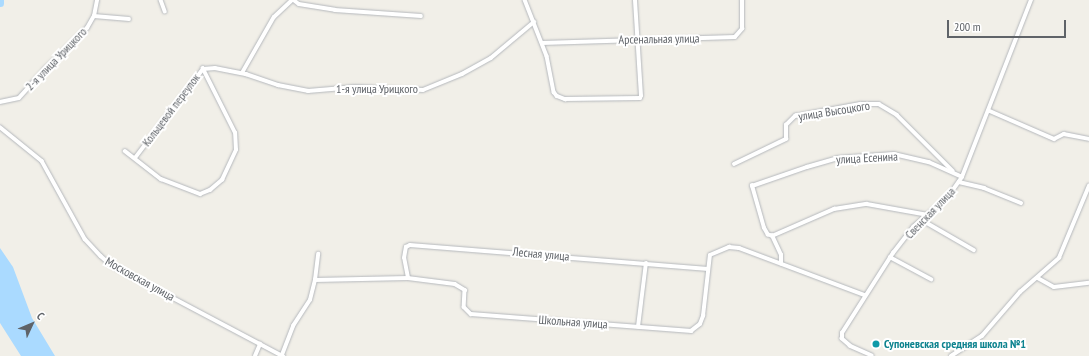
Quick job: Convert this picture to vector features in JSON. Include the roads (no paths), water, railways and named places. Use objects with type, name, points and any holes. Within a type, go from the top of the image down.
[{"type":"street","name":"2-я улица Урицкого","points":[[0,102],[19,98],[44,70],[87,28],[94,16],[96,0]]},
{"type":"street","points":[[161,0],[165,10]]},
{"type":"street","points":[[242,73],[270,22],[293,0],[299,4],[335,10],[421,16]]},
{"type":"street","points":[[525,0],[542,43],[557,96],[565,99],[640,98],[639,40],[635,0]]},
{"type":"street","name":"Арсенальная улица","points":[[542,43],[735,38],[742,29],[742,0]]},
{"type":"street","name":"Свенская улица","points":[[872,356],[842,339],[842,333],[890,257],[922,220],[948,197],[962,177],[990,111],[1031,0]]},
{"type":"street","points":[[94,16],[129,19]]},
{"type":"street","name":"1-я улица Урицкого","points":[[203,69],[215,68],[242,73],[278,85],[308,91],[355,88],[423,90],[491,58],[534,22]]},
{"type":"street","name":"Кольцевой переулок","points":[[125,151],[161,179],[200,194],[210,190],[222,180],[236,150],[235,133],[203,69],[135,158]]},
{"type":"street","name":"улица Высоцкого","points":[[734,164],[786,139],[786,125],[795,116],[860,104],[879,104],[897,115],[955,173]]},
{"type":"street","points":[[990,111],[1054,139],[1064,134],[1089,139]]},
{"type":"street","name":"Московская улица","points":[[0,127],[42,161],[85,239],[111,265],[283,356]]},
{"type":"street","name":"улица Есенина","points":[[772,236],[768,236],[764,228],[752,186],[770,178],[838,158],[894,154],[929,162],[962,177]]},
{"type":"street","points":[[959,182],[984,188],[1021,203]]},
{"type":"street","points":[[951,356],[982,336],[1020,292],[1060,258],[1089,186]]},
{"type":"street","points":[[781,264],[781,255],[772,236],[811,218],[855,204],[875,204],[928,215]]},
{"type":"street","points":[[922,220],[974,250]]},
{"type":"street","name":"Лесная улица","points":[[408,278],[404,258],[406,247],[410,244],[708,269]]},
{"type":"street","name":"Школьная улица","points":[[315,280],[408,278],[459,285],[465,290],[464,307],[472,314],[684,331],[697,328],[703,316],[710,255],[729,247],[739,248],[865,295]]},
{"type":"street","points":[[283,356],[293,326],[310,300],[315,280],[318,254]]},
{"type":"street","points":[[890,257],[931,279]]},
{"type":"street","points":[[638,327],[646,263]]},
{"type":"street","points":[[1038,278],[1054,288],[1089,283]]},
{"type":"street","points":[[255,356],[260,344]]},
{"type":"water","points":[[0,248],[13,267],[32,318],[55,356],[21,356],[0,323]]},
{"type":"place","name":"Супоневская средняя школа №1","points":[[876,344]]}]
